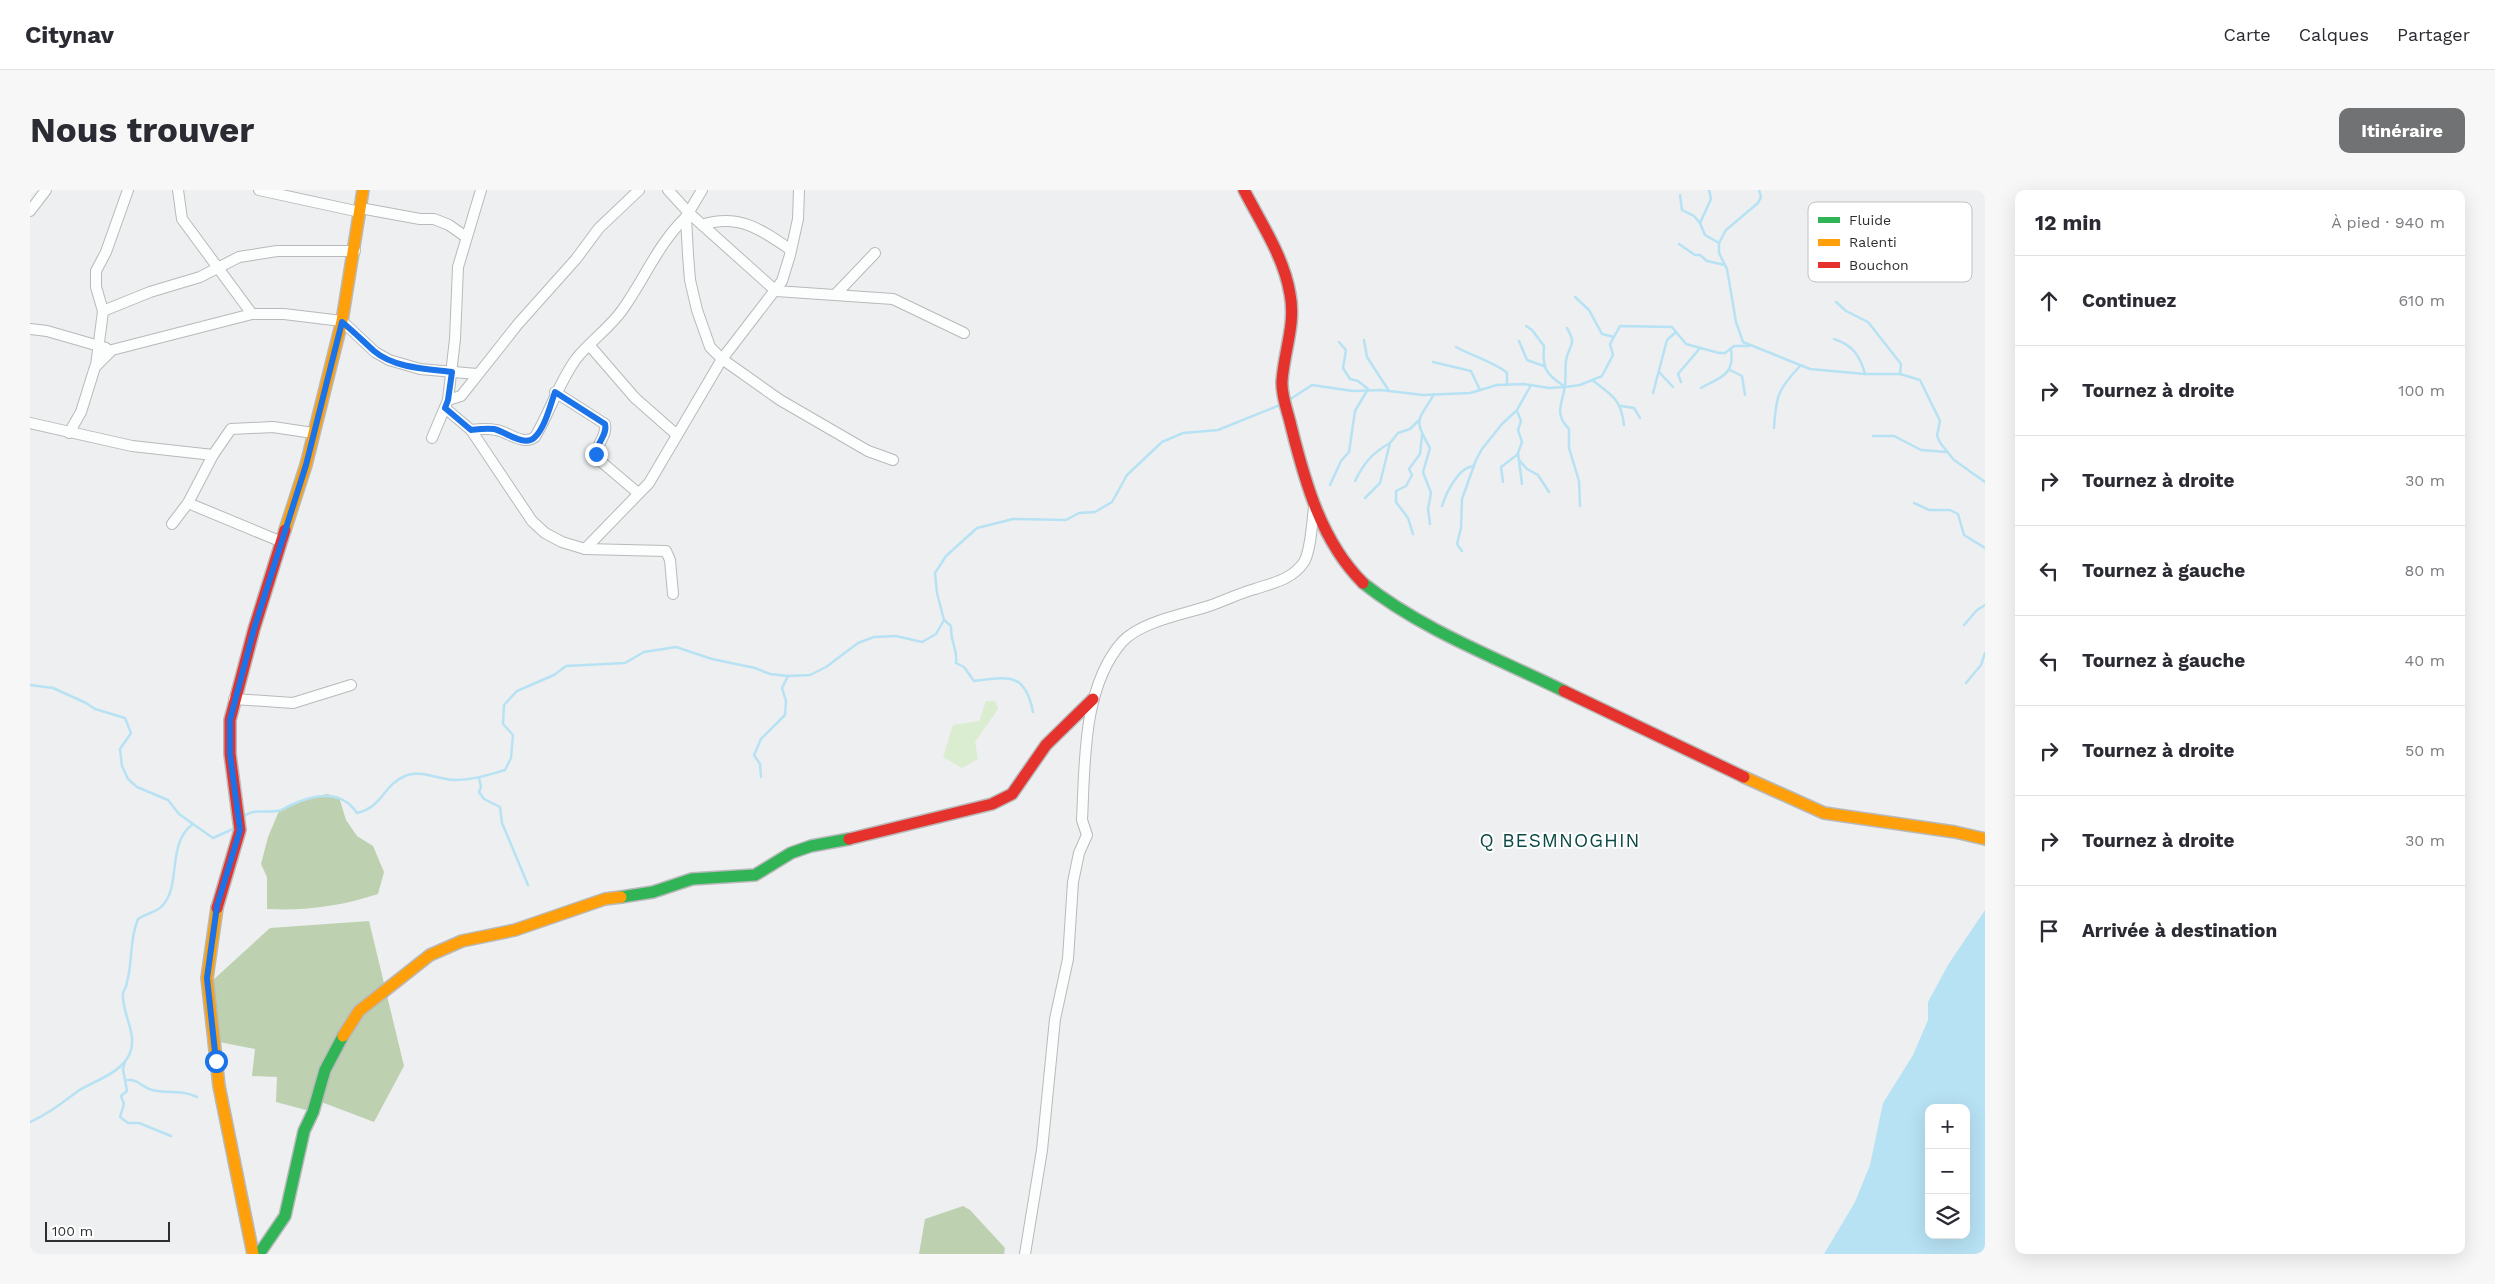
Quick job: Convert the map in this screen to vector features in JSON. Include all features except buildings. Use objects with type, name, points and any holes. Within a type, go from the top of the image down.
[{"type":"street","points":[[30,211],[46,190]]},
{"type":"street","points":[[69,433],[81,412],[96,367],[100,345],[103,311],[96,287],[96,271],[106,252],[128,190]]},
{"type":"street","points":[[178,190],[182,219],[252,314]]},
{"type":"street","points":[[259,190],[360,210],[420,219],[434,219],[449,225],[466,237]]},
{"type":"street","points":[[253,1254],[220,1086],[207,978],[217,906],[240,830],[230,754],[230,720],[234,699],[314,433],[342,322],[363,190]]},
{"type":"street","points":[[432,438],[447,404],[452,372],[457,275],[466,237],[481,190]]},
{"type":"street","points":[[447,404],[461,396],[523,318],[576,259],[599,228],[639,190]]},
{"type":"street","points":[[668,190],[688,215],[702,225],[776,291],[893,298],[964,333]]},
{"type":"street","points":[[471,430],[493,429],[521,440],[530,441],[535,438],[543,424],[555,392],[570,368],[623,310],[654,256],[688,215],[702,190]]},
{"type":"street","points":[[585,549],[649,483],[722,359],[782,281],[798,219],[799,190]]},
{"type":"street","points":[[1244,190],[1285,271],[1291,293],[1292,312],[1282,382],[1283,393],[1314,505],[1333,544],[1349,568],[1369,589],[1395,606],[1488,653],[1804,806],[1824,813],[1954,832],[1985,839]]},
{"type":"street","points":[[688,215],[690,280],[697,310],[710,347],[722,359],[780,400],[868,451],[893,460]]},
{"type":"street","points":[[702,225],[726,219],[737,222],[767,233],[791,250]]},
{"type":"street","points":[[103,311],[150,292],[200,277],[239,257],[257,254],[354,251]]},
{"type":"street","points":[[835,295],[875,254]]},
{"type":"street","points":[[96,367],[112,350],[252,314],[284,314],[342,322],[375,352],[390,360],[420,369],[477,374]]},
{"type":"street","points":[[30,329],[100,345],[112,350]]},
{"type":"street","points":[[590,346],[635,398],[677,435]]},
{"type":"street","points":[[555,392],[605,424],[606,430],[596,449],[598,458],[638,493]]},
{"type":"street","points":[[447,404],[471,430],[538,528],[562,542],[585,549],[666,551],[670,560],[673,594]]},
{"type":"street","points":[[30,423],[69,433],[148,448],[213,455]]},
{"type":"street","points":[[172,524],[188,503],[213,455],[231,429],[273,426],[314,433]]},
{"type":"street","points":[[188,503],[282,542]]},
{"type":"street","points":[[1025,1254],[1042,1150],[1055,1019],[1068,959],[1073,882],[1079,853],[1087,835],[1082,820],[1088,724],[1093,699],[1105,672],[1122,642],[1142,629],[1165,619],[1276,583],[1293,573],[1304,562],[1314,505]]},
{"type":"street","points":[[234,699],[293,703],[351,685]]},
{"type":"street","points":[[259,1254],[284,1216],[304,1131],[313,1112],[325,1070],[353,1018],[359,1011],[430,955],[462,941],[515,930],[581,910],[605,899],[653,892],[692,879],[755,875],[791,853],[811,846],[867,836],[992,804],[1012,794],[1046,745],[1093,699]]},
{"type":"green space","points":[[986,701],[995,701],[998,709],[975,742],[978,759],[962,768],[943,757],[953,725],[979,721]]},
{"type":"green space","points":[[327,794],[339,797],[346,820],[357,836],[373,846],[384,872],[378,894],[351,902],[323,907],[267,909],[267,877],[261,864],[268,837],[279,811],[292,804]]},
{"type":"green space","points":[[369,921],[404,1066],[374,1122],[316,1100],[313,1112],[276,1102],[277,1077],[252,1076],[255,1049],[219,1042],[212,981],[270,928]]},
{"type":"green space","points":[[963,1206],[970,1210],[1005,1248],[1004,1254],[919,1254],[925,1219]]},
{"type":"water","points":[[1985,910],[1985,1254],[1824,1254],[1855,1202],[1870,1165],[1883,1103],[1913,1055],[1928,1020],[1928,1002],[1948,965]]},
{"type":"waterway","points":[[1709,190],[1711,199],[1700,223],[1705,235],[1719,243]]},
{"type":"waterway","points":[[1759,190],[1761,197],[1758,203],[1726,230],[1719,243],[1719,253],[1727,269],[1736,322],[1743,342],[1810,369],[1865,374],[1900,374],[1920,380],[1940,421],[1937,436],[1941,444],[1954,460],[1985,482]]},
{"type":"waterway","points":[[1680,195],[1682,210],[1694,216],[1700,223]]},
{"type":"waterway","points":[[1679,244],[1707,261],[1725,265]]},
{"type":"waterway","points":[[1575,297],[1589,310],[1602,334],[1614,337]]},
{"type":"waterway","points":[[1836,302],[1846,311],[1868,322],[1901,364],[1900,374]]},
{"type":"waterway","points":[[1526,326],[1532,330],[1544,346],[1544,365],[1549,374],[1564,386]]},
{"type":"waterway","points":[[1289,400],[1312,385],[1353,391],[1381,390],[1423,395],[1470,393],[1497,385],[1524,384],[1549,388],[1580,385],[1602,376],[1613,355],[1610,344],[1620,326],[1672,327],[1686,344],[1719,353],[1725,353],[1734,346],[1749,346]]},
{"type":"waterway","points":[[1567,328],[1572,342],[1567,355],[1565,385],[1560,413],[1561,418],[1569,429],[1569,448],[1579,481],[1580,506]]},
{"type":"waterway","points":[[1653,393],[1667,340],[1676,332]]},
{"type":"waterway","points":[[1834,339],[1846,344],[1855,352],[1865,374]]},
{"type":"waterway","points":[[1364,340],[1367,357],[1389,391]]},
{"type":"waterway","points":[[1519,341],[1527,360],[1544,366]]},
{"type":"waterway","points":[[1330,485],[1341,461],[1349,452],[1355,411],[1368,389],[1358,381],[1350,379],[1343,368],[1346,350],[1339,342]]},
{"type":"waterway","points":[[1456,347],[1502,369],[1507,373],[1507,385]]},
{"type":"waterway","points":[[1681,382],[1678,374],[1700,348]]},
{"type":"waterway","points":[[1701,388],[1720,378],[1729,370],[1732,358],[1731,349]]},
{"type":"waterway","points":[[1433,362],[1471,371],[1480,390]]},
{"type":"waterway","points":[[1774,428],[1777,400],[1787,381],[1800,366]]},
{"type":"waterway","points":[[1730,370],[1742,376],[1745,395]]},
{"type":"waterway","points":[[1659,372],[1673,387]]},
{"type":"waterway","points":[[1592,380],[1618,403],[1624,425]]},
{"type":"waterway","points":[[1462,551],[1457,544],[1461,528],[1462,499],[1476,460],[1482,449],[1502,424],[1517,410],[1531,385]]},
{"type":"waterway","points":[[1430,524],[1428,509],[1431,493],[1423,472],[1430,448],[1419,424],[1421,415],[1434,394]]},
{"type":"waterway","points":[[243,817],[255,812],[279,811],[300,801],[318,796],[335,797],[343,800],[351,805],[357,813],[373,806],[392,785],[411,774],[423,774],[449,780],[462,780],[505,770],[511,758],[513,735],[503,724],[504,705],[517,691],[554,675],[566,666],[625,663],[644,652],[676,647],[712,659],[755,668],[770,674],[788,676],[810,675],[826,667],[858,643],[874,637],[896,636],[922,642],[936,634],[944,620],[937,593],[935,573],[946,556],[977,528],[1013,519],[1066,520],[1079,513],[1095,512],[1112,502],[1127,475],[1162,442],[1183,433],[1218,430],[1280,405]]},
{"type":"waterway","points":[[1621,406],[1634,408],[1640,418]]},
{"type":"waterway","points":[[1517,411],[1521,421],[1518,430],[1522,442],[1518,453],[1522,484]]},
{"type":"waterway","points":[[1365,498],[1380,483],[1390,443],[1398,433],[1410,429],[1418,421]]},
{"type":"waterway","points":[[1413,534],[1408,518],[1396,502],[1396,491],[1406,486],[1412,475],[1409,469],[1420,454],[1422,435]]},
{"type":"waterway","points":[[1873,436],[1894,436],[1921,450],[1946,452]]},
{"type":"waterway","points":[[1355,481],[1369,459],[1390,443]]},
{"type":"waterway","points":[[1503,482],[1501,467],[1518,454]]},
{"type":"waterway","points":[[1519,460],[1527,469],[1538,475],[1549,492]]},
{"type":"waterway","points":[[1442,506],[1446,495],[1458,476],[1462,471],[1473,466]]},
{"type":"waterway","points":[[1914,503],[1929,510],[1950,510],[1958,514],[1964,535],[1985,548]]},
{"type":"waterway","points":[[1964,625],[1977,610],[1985,605]]},
{"type":"waterway","points":[[944,620],[951,626],[956,663],[964,667],[974,681],[1005,678],[1020,683],[1030,699],[1033,712]]},
{"type":"waterway","points":[[1966,683],[1981,665],[1985,653]]},
{"type":"waterway","points":[[761,777],[760,764],[754,755],[761,739],[785,715],[786,701],[782,688],[788,676]]},
{"type":"waterway","points":[[30,685],[53,688],[95,709],[125,718],[131,733],[120,749],[122,766],[128,779],[137,787],[168,800],[179,814],[193,824]]},
{"type":"waterway","points":[[479,778],[481,787],[479,792],[484,799],[500,807],[502,823],[528,885]]},
{"type":"waterway","points":[[30,1122],[49,1112],[78,1091],[107,1076],[126,1060],[132,1046],[132,1038],[124,1008],[123,993],[127,985],[133,935],[138,919],[160,908],[168,898],[180,842],[185,832],[193,824],[213,838],[233,829]]},
{"type":"waterway","points":[[125,1062],[123,1069],[127,1091],[121,1096],[124,1104],[120,1117],[128,1123],[139,1123],[171,1136]]},
{"type":"waterway","points":[[127,1080],[137,1082],[152,1090],[180,1092],[197,1097]]},
{"type":"traffic: fast","points":[[1363,583],[1386,600],[1435,629],[1564,691]]},
{"type":"traffic: fast","points":[[621,897],[653,892],[692,879],[755,875],[791,853],[811,846],[849,839]]},
{"type":"traffic: fast","points":[[259,1254],[285,1216],[304,1131],[313,1112],[325,1070],[343,1036]]},
{"type":"traffic: slow","points":[[285,530],[306,465],[342,321],[363,190]]},
{"type":"traffic: slow","points":[[1744,777],[1824,813],[1955,832],[1985,839]]},
{"type":"traffic: slow","points":[[343,1036],[359,1011],[430,955],[462,941],[515,930],[605,899],[621,897]]},
{"type":"traffic: slow","points":[[217,908],[207,978],[219,1086],[253,1254]]},
{"type":"traffic: jam","points":[[1244,190],[1283,267],[1290,294],[1292,316],[1282,387],[1302,468],[1325,530],[1348,566],[1363,583]]},
{"type":"traffic: jam","points":[[217,908],[240,830],[230,754],[230,720],[254,629],[285,530]]},
{"type":"traffic: jam","points":[[1564,691],[1744,777]]},
{"type":"traffic: jam","points":[[849,839],[992,804],[1012,794],[1046,745],[1093,699]]},
{"type":"district","name":"Q BESMNOGHIN","points":[[1560,840]]},
{"type":"route","points":[[216,1061],[209,1012],[207,978],[217,906],[224,879],[238,843],[240,830],[230,754],[230,720],[254,629],[306,465],[342,322],[375,352],[390,360],[420,369],[452,372],[445,408],[464,422],[471,430],[493,429],[521,440],[530,441],[535,438],[543,424],[555,392],[605,424],[606,430],[596,449],[596,454]]}]
